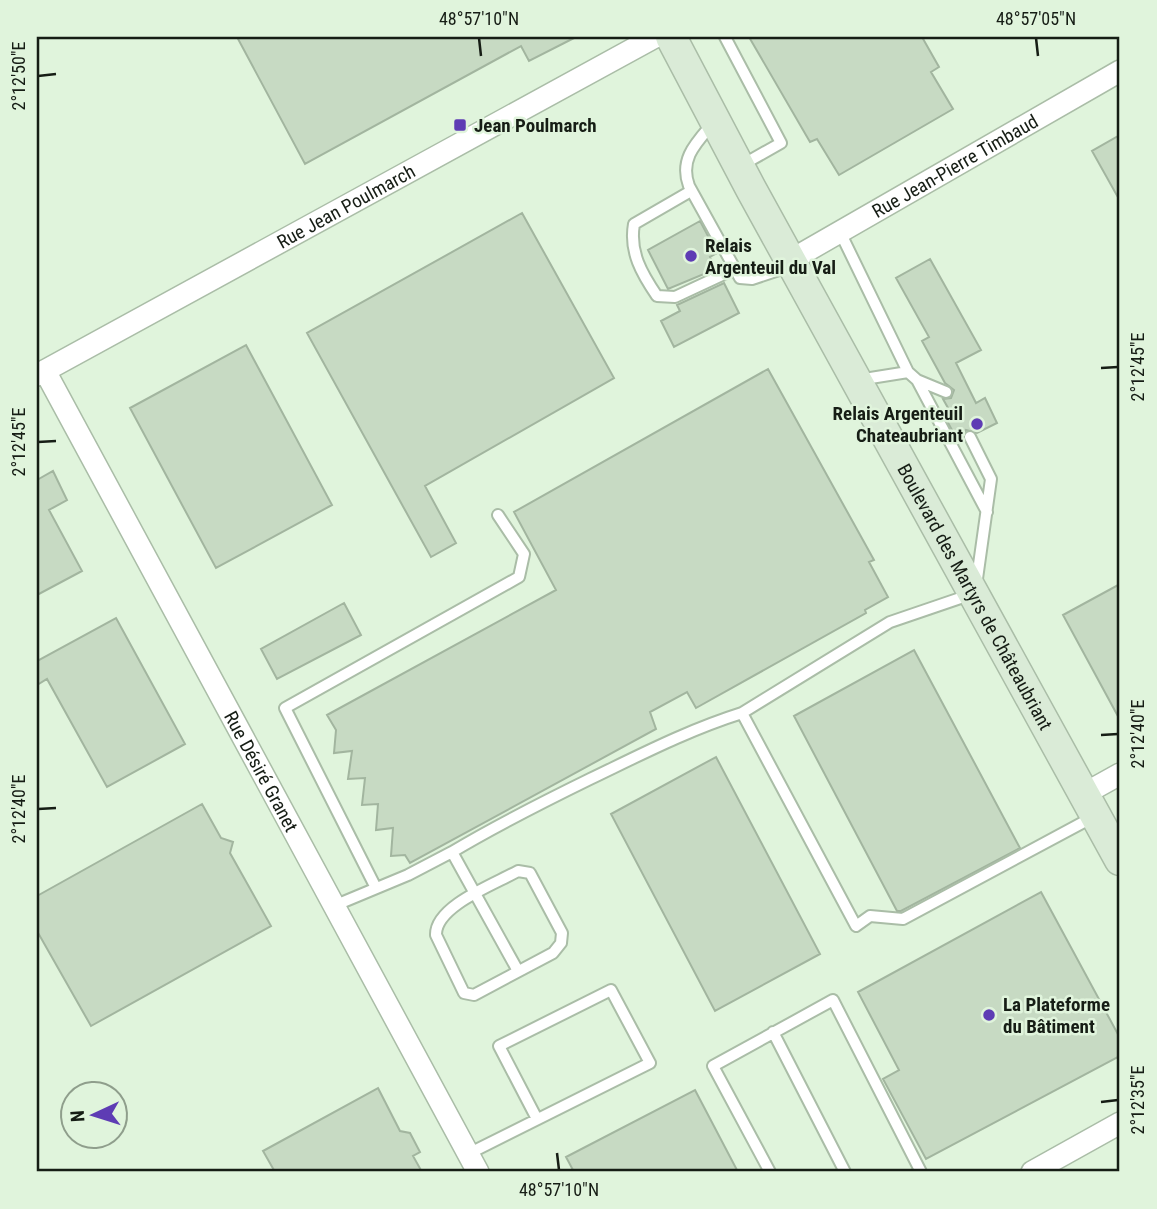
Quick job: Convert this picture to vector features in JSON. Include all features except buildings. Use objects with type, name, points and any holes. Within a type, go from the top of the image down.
[{"type":"main road","name":"Boulevard des Martyrs de Châteaubriant","points":[[671,37],[1120,860]]},
{"type":"street","name":"Rue Jean Poulmarch","points":[[41,373],[655,37]]},
{"type":"street","name":"Rue Jean-Pierre Timbaud","points":[[792,263],[840,232],[1120,71]]},
{"type":"street","name":"Rue Désiré Granet","points":[[41,373],[336,905],[473,1163]]},
{"type":"street","points":[[1090,805],[1120,774]]},
{"type":"street","points":[[1032,1172],[1120,1123]]},
{"type":"lane","points":[[725,37],[781,143],[739,166]]},
{"type":"lane","points":[[716,121],[689,150],[685,174],[691,191],[740,278],[746,281],[792,263]]},
{"type":"lane","points":[[691,191],[634,224],[631,239],[636,260],[648,282],[657,296],[675,297],[735,269]]},
{"type":"lane","points":[[840,232],[908,372],[917,380],[946,392]]},
{"type":"lane","points":[[858,380],[908,372]]},
{"type":"lane","points":[[917,380],[987,512]]},
{"type":"lane","points":[[336,905],[375,886],[408,875],[490,829],[664,742],[741,713],[890,622],[975,593],[991,479],[970,437]]},
{"type":"lane","points":[[375,886],[285,708],[519,578],[524,554],[498,515]]},
{"type":"lane","points":[[741,713],[856,926],[870,916],[903,919],[1090,805]]},
{"type":"lane","points":[[452,852],[518,971]]},
{"type":"lane","points":[[518,872],[530,873],[562,933],[561,943],[553,953],[518,971],[474,995],[464,992],[436,934],[436,924],[446,911],[518,872]]},
{"type":"lane","points":[[473,1163],[537,1119],[650,1063],[611,990],[499,1046],[537,1119]]},
{"type":"lane","points":[[770,1172],[713,1066],[832,1000],[921,1172]]},
{"type":"lane","points":[[773,1032],[845,1172]]},
{"type":"place","name":"Jean Poulmarch","points":[[460,125]]},
{"type":"place","name":"Relais Argenteuil du Val","points":[[691,256]]},
{"type":"place","name":"Relais Argenteuil Chateaubriant","points":[[977,424]]},
{"type":"place","name":"La Plateforme du Bâtiment","points":[[989,1015]]}]
